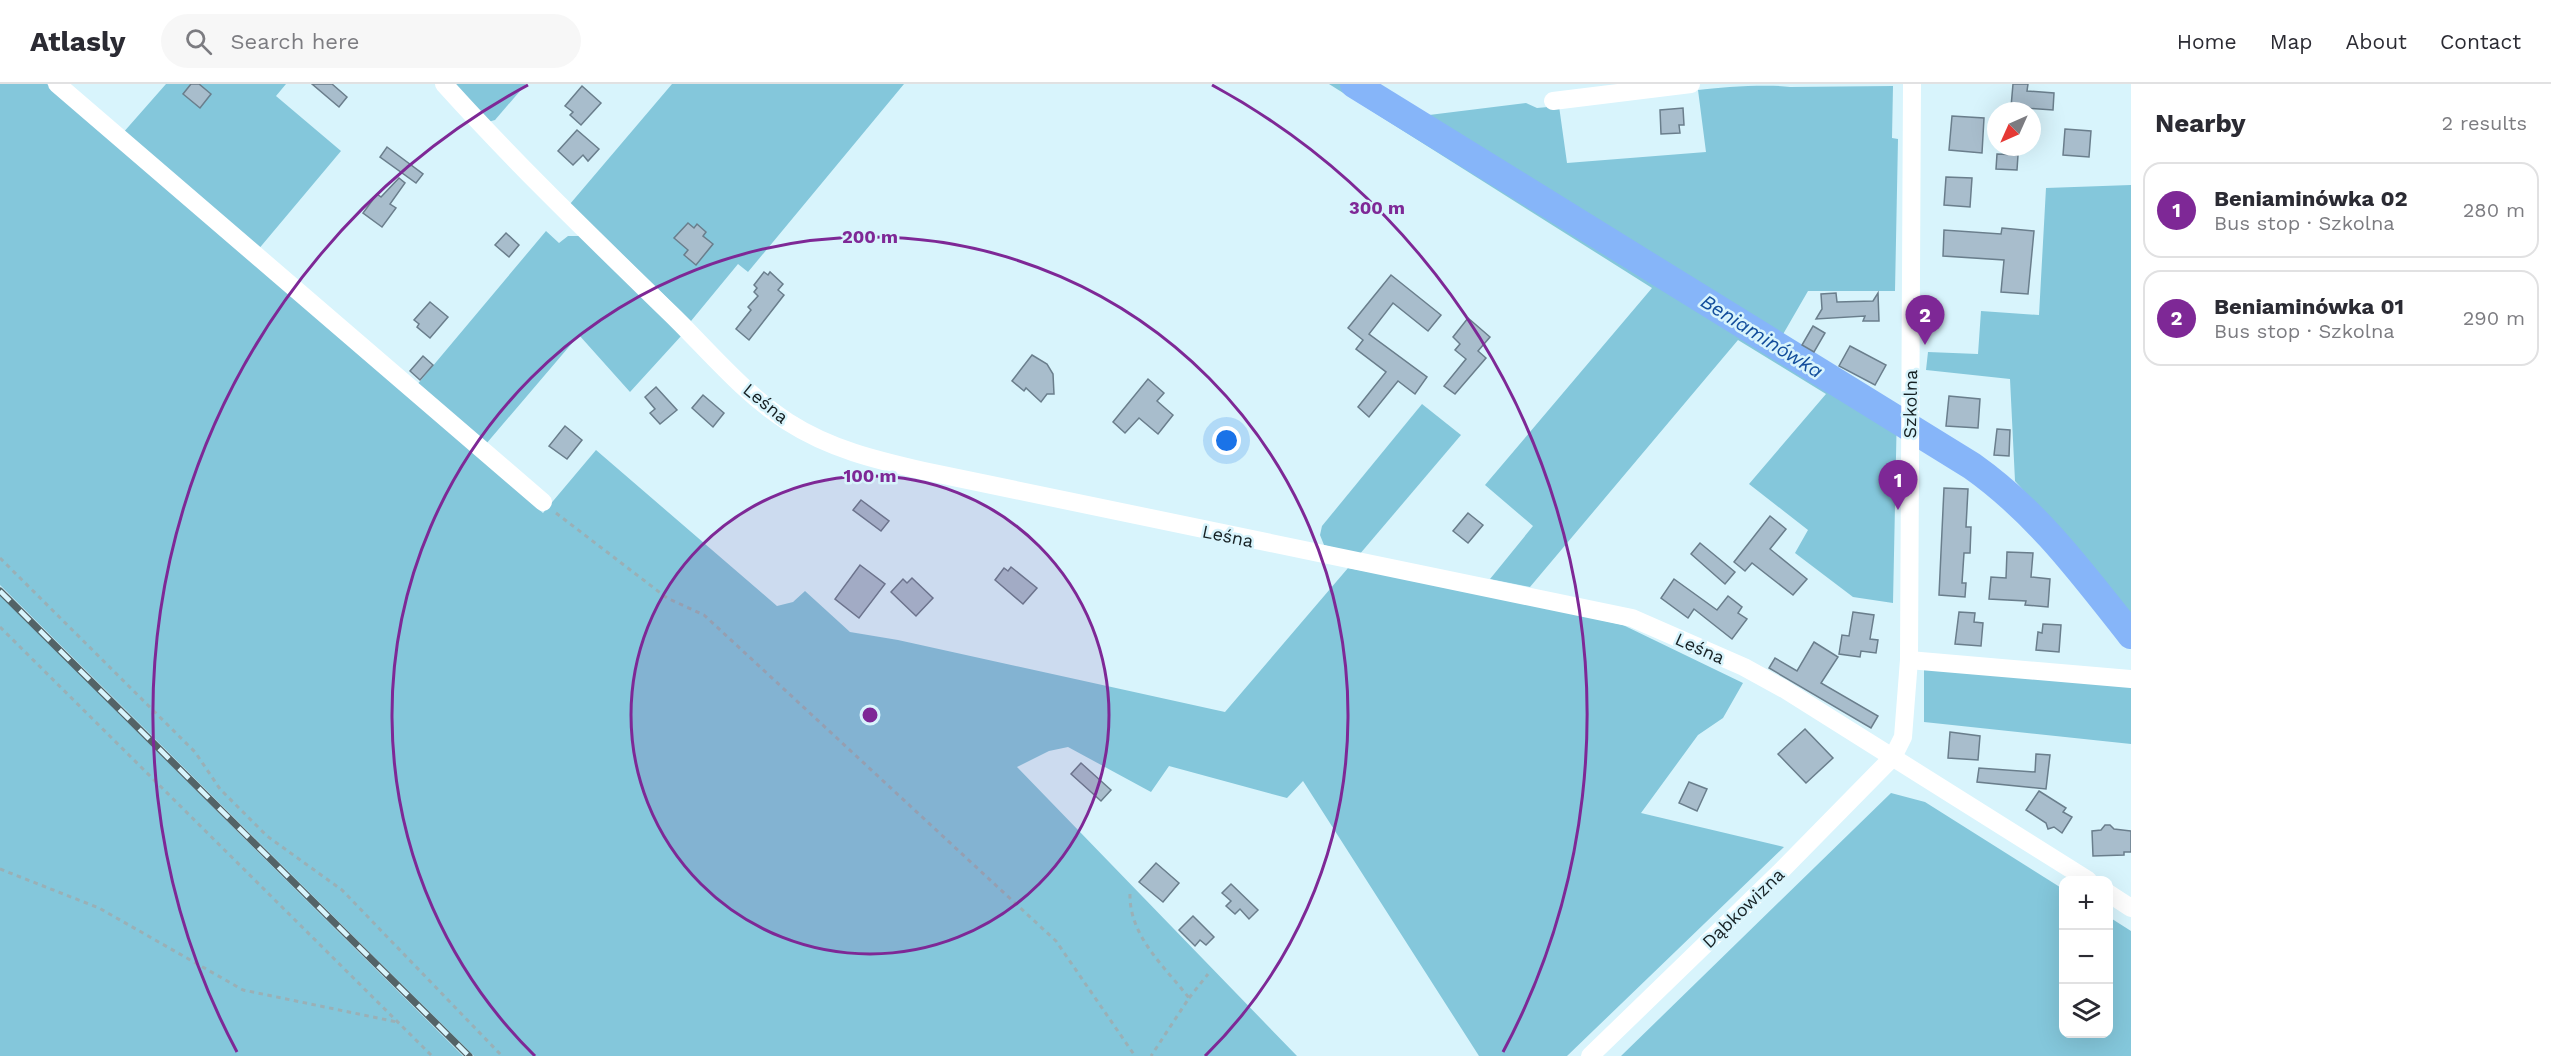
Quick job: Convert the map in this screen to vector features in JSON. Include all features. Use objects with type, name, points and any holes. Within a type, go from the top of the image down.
[{"type":"street","points":[[57,84],[543,502]]},
{"type":"street","name":"Leśna","points":[[444,84],[561,208],[746,387],[786,421],[817,439],[864,458],[1632,618],[1744,667],[1893,757],[2082,876]]},
{"type":"street","points":[[1553,101],[1691,84]]},
{"type":"street","name":"Szkolna","points":[[1893,757],[1903,737],[1909,660],[1909,410],[1915,374],[1916,321],[1912,84]]},
{"type":"street","points":[[1909,660],[2131,679]]},
{"type":"street","name":"Dąbkowizna","points":[[1590,1056],[1779,873],[1893,757]]},
{"type":"street","points":[[2113,896],[2131,908]]},
{"type":"path","points":[[543,502],[667,598],[704,615],[1056,941],[1135,1056]]},
{"type":"path","points":[[0,558],[195,752],[220,789],[267,836],[342,890],[502,1056]]},
{"type":"path","points":[[0,627],[432,1056]]},
{"type":"path","points":[[0,868],[99,908],[243,990],[399,1022]]},
{"type":"path","points":[[1130,894],[1131,917],[1138,932],[1189,998]]},
{"type":"path","points":[[1151,1056],[1189,998],[1208,974]]},
{"type":"shaded area","points":[[0,84],[47,84],[543,513],[596,450],[777,606],[793,602],[805,591],[850,632],[898,640],[1225,712],[1348,568],[1464,589],[1623,625],[1743,683],[1723,718],[1698,735],[1641,813],[1784,847],[1567,1056],[1479,1056],[1303,781],[1287,798],[1169,766],[1151,792],[1068,747],[1049,751],[1017,767],[1297,1056],[474,1056],[0,585]]},
{"type":"shaded area","points":[[166,84],[286,84],[276,96],[341,151],[257,251],[122,134]]},
{"type":"shaded area","points":[[453,84],[526,84],[495,120],[488,122]]},
{"type":"shaded area","points":[[672,84],[904,84],[748,272],[738,264],[691,321],[570,204]]},
{"type":"shaded area","points":[[1329,84],[1377,84],[1429,115],[1526,103],[1537,108],[1559,106],[1567,163],[1706,152],[1698,90],[1758,86],[1893,86],[1892,138],[1898,139],[1895,291],[1808,291],[1782,336],[1897,408],[1893,603],[1853,597],[1795,553],[1808,530],[1749,484],[1826,394],[1738,340],[1530,587],[1490,579],[1533,526],[1485,485],[1652,288]]},
{"type":"shaded area","points":[[2131,185],[2131,616],[2068,539],[2015,481],[2010,379],[1926,370],[1928,352],[1978,354],[1981,311],[2039,315],[2046,188]]},
{"type":"shaded area","points":[[546,231],[559,243],[568,236],[583,236],[682,335],[630,392],[579,335],[486,444],[416,386]]},
{"type":"shaded area","points":[[1422,404],[1461,435],[1359,555],[1324,545],[1320,535],[1322,526]]},
{"type":"shaded area","points":[[0,585],[474,1056],[463,1056],[289,885],[0,595]]},
{"type":"shaded area","points":[[0,595],[463,1056],[0,1056]]},
{"type":"shaded area","points":[[1924,666],[2131,684],[2131,744],[1924,722]]},
{"type":"shaded area","points":[[1891,793],[1925,802],[2059,886],[2059,1038],[2113,1038],[2113,920],[2131,931],[2131,1056],[1621,1056]]},
{"type":"building","points":[[191,84],[199,84],[211,94],[200,108],[183,94]]},
{"type":"building","points":[[312,84],[332,84],[347,97],[339,107]]},
{"type":"building","points":[[2013,84],[2028,84],[2027,91],[2054,93],[2053,110],[2041,109],[2041,102],[2011,102]]},
{"type":"building","points":[[582,86],[601,103],[581,125],[570,115],[573,112],[565,106]]},
{"type":"building","points":[[1683,108],[1684,125],[1679,125],[1680,133],[1661,134],[1660,110]]},
{"type":"building","points":[[1952,116],[1984,118],[1982,153],[1949,150]]},
{"type":"building","points":[[2065,129],[2091,131],[2089,157],[2063,155]]},
{"type":"building","points":[[577,130],[599,149],[588,161],[583,155],[573,165],[558,151]]},
{"type":"building","points":[[387,147],[423,174],[416,183],[380,157]]},
{"type":"building","points":[[1997,156],[2018,156],[2017,170],[1996,169]]},
{"type":"building","points":[[1946,177],[1972,178],[1970,207],[1944,205]]},
{"type":"building","points":[[399,178],[405,183],[390,204],[396,208],[382,227],[363,213],[377,194],[381,197]]},
{"type":"building","points":[[688,223],[694,228],[697,224],[706,232],[703,236],[713,244],[696,265],[684,255],[688,250],[674,238]]},
{"type":"building","points":[[2002,228],[2034,231],[2028,294],[2001,292],[2004,260],[1943,256],[1944,230],[2001,234]]},
{"type":"building","points":[[506,233],[519,245],[509,257],[495,245]]},
{"type":"building","points":[[764,272],[768,275],[770,272],[783,284],[778,290],[784,295],[749,340],[736,329],[751,310],[748,307],[758,296],[754,292],[757,288],[754,285]]},
{"type":"building","points":[[1391,275],[1441,315],[1428,331],[1393,303],[1369,334],[1427,377],[1415,394],[1398,381],[1369,417],[1358,407],[1386,372],[1356,349],[1363,340],[1348,328]]},
{"type":"building","points":[[1836,293],[1837,302],[1873,301],[1878,293],[1879,321],[1863,321],[1865,316],[1816,319],[1822,309],[1821,294]]},
{"type":"building","points":[[430,302],[448,317],[430,338],[417,327],[419,324],[414,320]]},
{"type":"building","points":[[1468,318],[1490,337],[1478,351],[1486,358],[1455,394],[1444,386],[1466,359],[1455,350],[1460,344],[1453,337]]},
{"type":"building","points":[[1813,326],[1825,333],[1814,352],[1802,345]]},
{"type":"building","points":[[1850,346],[1886,365],[1875,385],[1839,366]]},
{"type":"building","points":[[1032,355],[1047,364],[1053,374],[1054,394],[1047,394],[1041,402],[1026,388],[1024,391],[1012,381]]},
{"type":"building","points":[[423,356],[433,365],[420,380],[410,371]]},
{"type":"building","points":[[1148,379],[1164,393],[1157,401],[1173,415],[1158,434],[1139,418],[1125,433],[1113,422]]},
{"type":"building","points":[[656,387],[677,410],[660,424],[650,413],[655,409],[645,397]]},
{"type":"building","points":[[703,395],[724,413],[713,427],[692,408]]},
{"type":"building","points":[[1949,396],[1980,399],[1978,428],[1946,426]]},
{"type":"building","points":[[565,426],[582,440],[567,459],[549,446]]},
{"type":"building","points":[[1997,429],[2010,430],[2009,456],[1994,455]]},
{"type":"building","points":[[1944,488],[1968,489],[1966,527],[1971,527],[1970,553],[1964,553],[1962,583],[1966,583],[1965,597],[1939,595]]},
{"type":"building","points":[[861,500],[889,521],[881,531],[853,510]]},
{"type":"building","points":[[1468,513],[1483,525],[1468,543],[1453,531]]},
{"type":"building","points":[[1770,516],[1786,529],[1770,549],[1807,579],[1793,595],[1752,563],[1745,571],[1734,562]]},
{"type":"building","points":[[1700,543],[1735,572],[1725,584],[1691,554]]},
{"type":"building","points":[[2007,552],[2033,553],[2031,577],[2050,579],[2048,607],[2025,605],[2026,601],[1989,599],[1991,577],[2006,578]]},
{"type":"building","points":[[860,565],[885,584],[859,618],[835,599]]},
{"type":"building","points":[[1011,567],[1037,588],[1023,604],[995,580],[1004,568],[1008,571]]},
{"type":"building","points":[[912,578],[933,598],[916,616],[891,592],[903,579],[907,583]]},
{"type":"building","points":[[1674,579],[1717,610],[1728,596],[1742,607],[1738,613],[1747,619],[1732,639],[1694,609],[1688,618],[1661,598]]},
{"type":"building","points":[[1853,612],[1874,615],[1870,639],[1878,640],[1876,653],[1861,651],[1860,657],[1839,654],[1842,635],[1849,636]]},
{"type":"building","points":[[1959,612],[1975,613],[1974,622],[1983,623],[1981,646],[1955,644]]},
{"type":"building","points":[[2043,624],[2061,625],[2059,652],[2036,650],[2038,632],[2042,633]]},
{"type":"building","points":[[1814,642],[1838,657],[1821,683],[1878,716],[1871,728],[1769,668],[1775,658],[1797,671]]},
{"type":"building","points":[[1805,729],[1833,758],[1806,783],[1778,754]]},
{"type":"building","points":[[1950,732],[1980,736],[1978,760],[1948,758]]},
{"type":"building","points":[[2036,754],[2050,755],[2046,789],[1977,782],[1979,768],[2035,772]]},
{"type":"building","points":[[1081,763],[1111,790],[1101,801],[1071,774]]},
{"type":"building","points":[[1689,782],[1707,789],[1697,811],[1679,803]]},
{"type":"building","points":[[2039,791],[2066,808],[2063,812],[2072,817],[2062,833],[2054,827],[2048,829],[2046,823],[2026,810]]},
{"type":"building","points":[[2105,825],[2110,825],[2114,829],[2131,831],[2131,852],[2124,852],[2124,855],[2093,856],[2092,831],[2101,830]]},
{"type":"building","points":[[1156,863],[1179,883],[1163,902],[1139,882]]},
{"type":"building","points":[[1231,884],[1258,910],[1249,919],[1240,909],[1235,914],[1226,906],[1231,901],[1222,893]]},
{"type":"building","points":[[1193,916],[1214,937],[1206,945],[1200,940],[1195,946],[1179,930]]},
{"type":"waterway","name":"Beniaminówka","points":[[1354,84],[1972,466],[2038,523],[2131,635]]},
{"type":"railway","points":[[0,591],[469,1056]]},
{"type":"place","name":"Beniaminówka 01","points":[[1925,345]]},
{"type":"place","name":"Beniaminówka 02","points":[[1898,510]]}]
